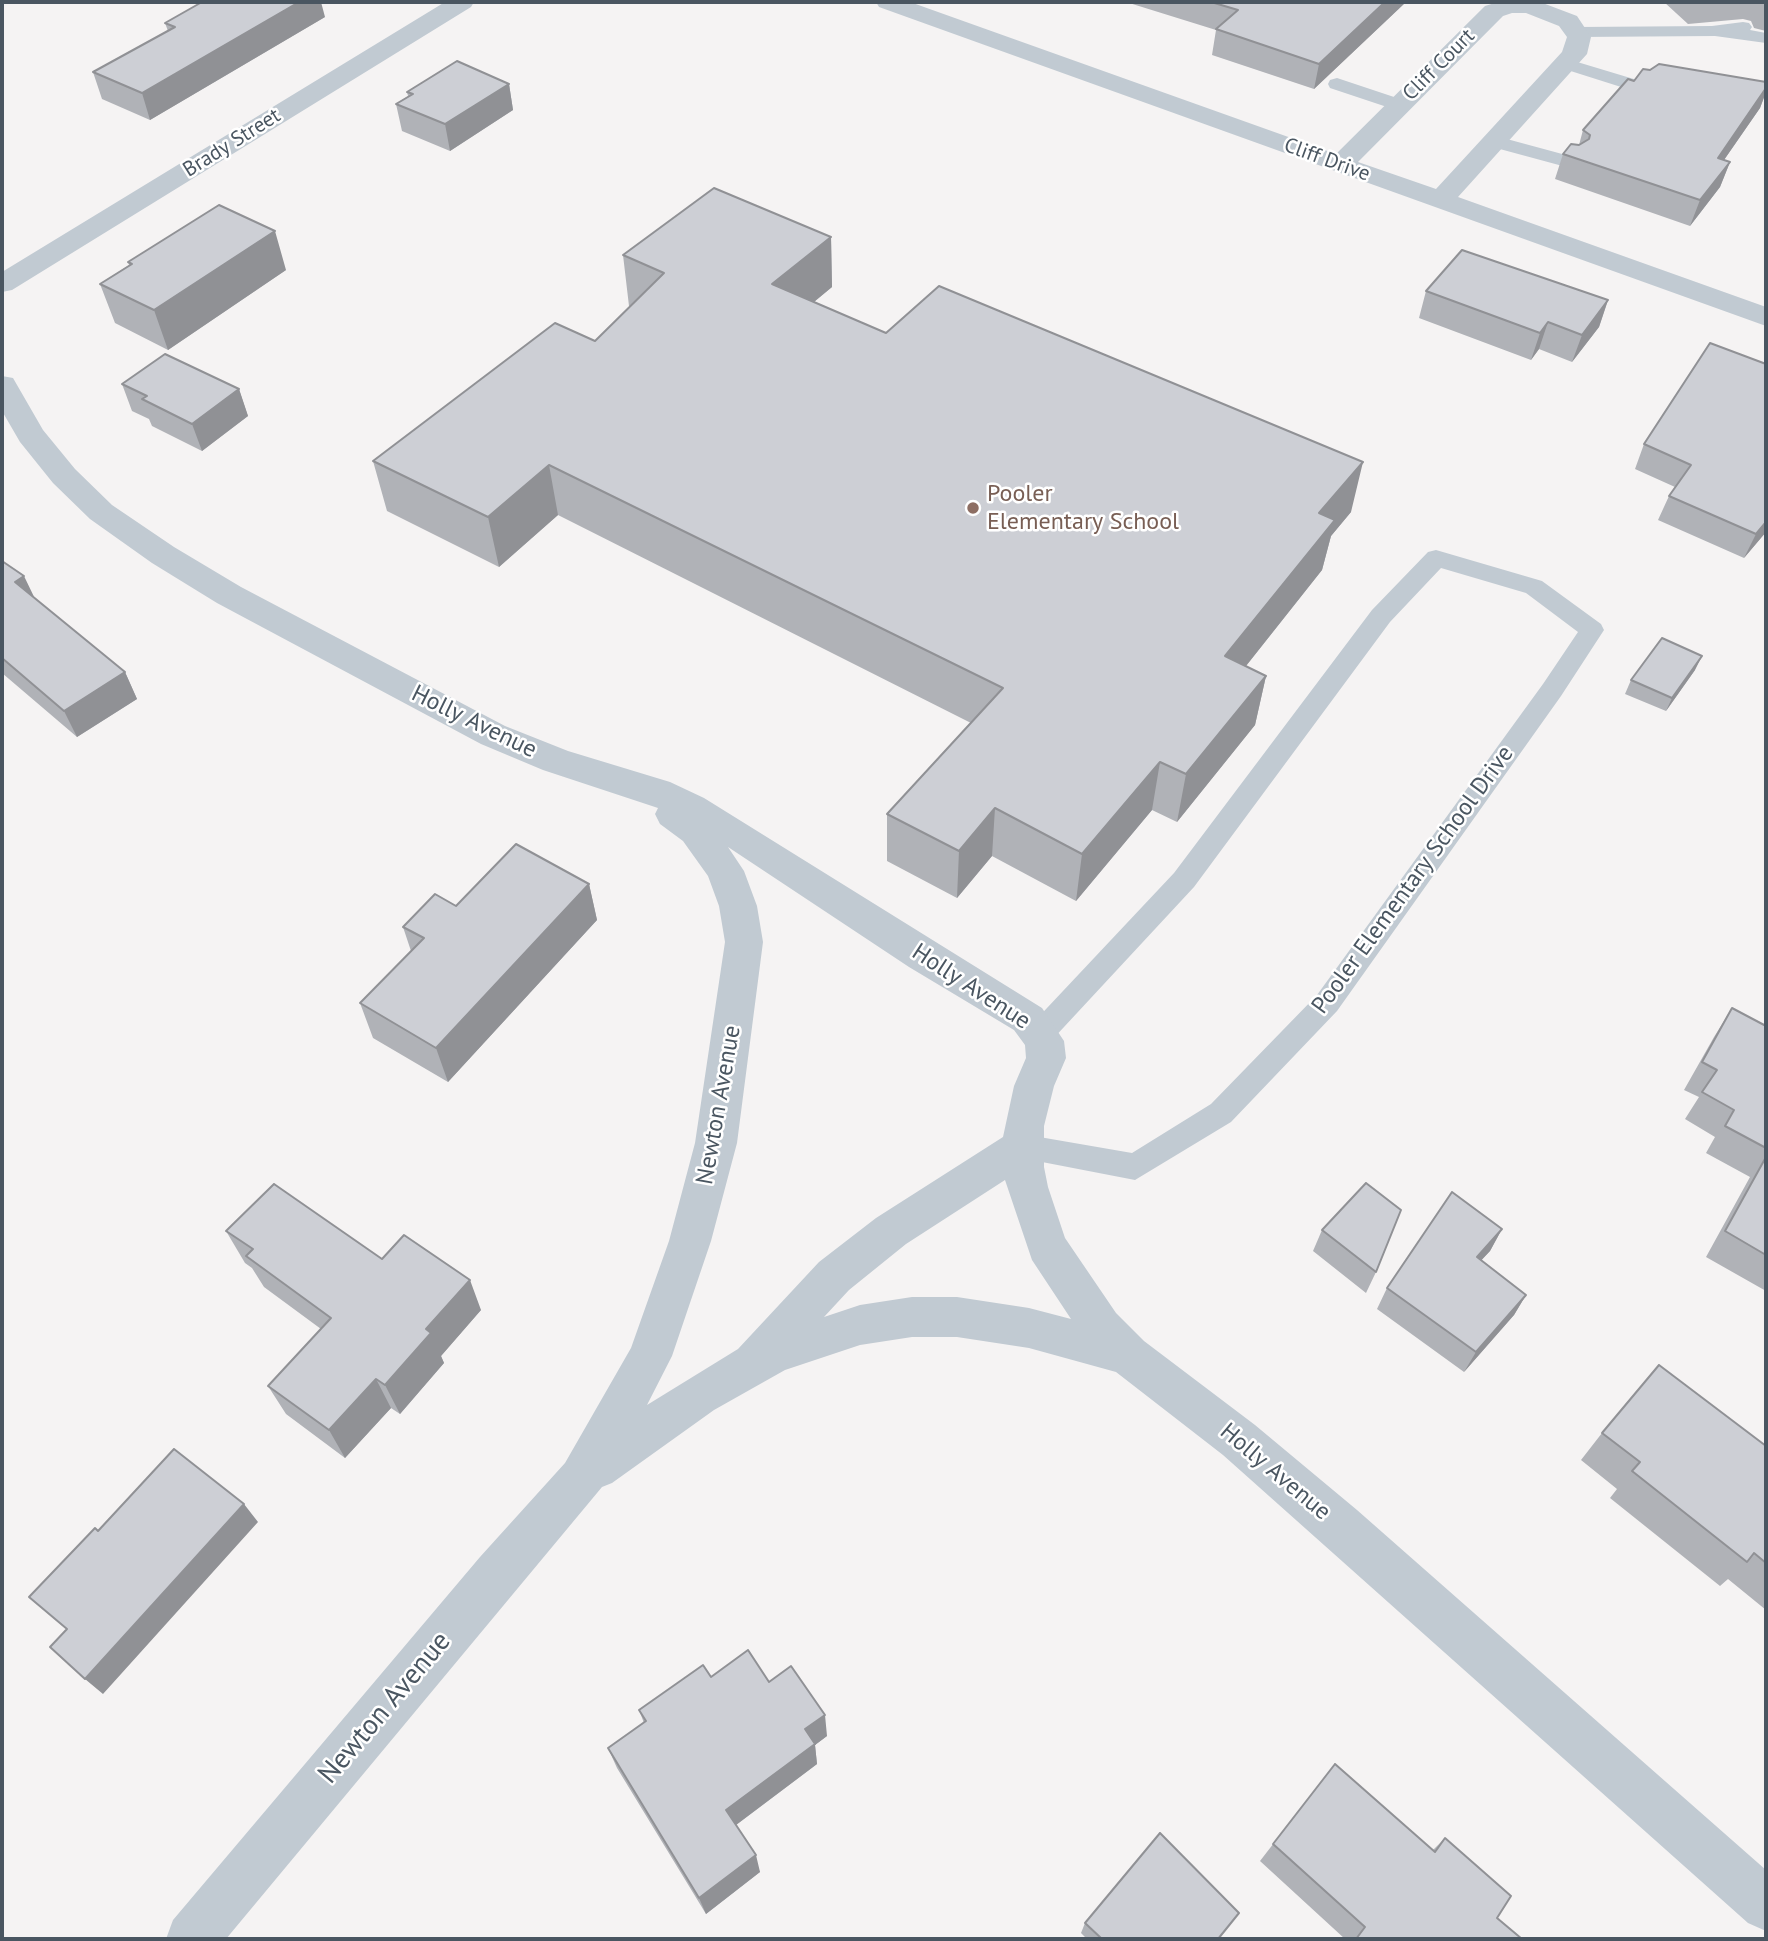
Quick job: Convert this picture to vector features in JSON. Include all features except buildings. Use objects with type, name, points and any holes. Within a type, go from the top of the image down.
[{"type":"street","name":"Brady Street","points":[[2,284],[462,2]]},
{"type":"street","name":"Cliff Drive","points":[[888,2],[1766,317]]},
{"type":"street","name":"Cliff Court","points":[[1340,165],[1491,13],[1505,4],[1557,14],[1578,32]]},
{"type":"street","points":[[1440,201],[1579,46],[1578,32]]},
{"type":"street","name":"Holly Avenue","points":[[2,385],[31,436],[64,476],[101,512],[143,542],[229,595],[493,735],[597,774],[657,792],[723,826],[923,956],[1028,1019],[1041,1033],[1046,1058],[1027,1108],[1022,1147],[1032,1208],[1047,1247],[1085,1306],[1128,1355],[1239,1440],[1340,1526],[1766,1905]]},
{"type":"street","name":"Newton Avenue","points":[[191,1939],[497,1574],[581,1479],[650,1356],[690,1241],[713,1156],[725,1096],[744,942],[733,888],[725,871],[696,831],[649,799],[597,774]]},
{"type":"street","name":"Newton Avenue","points":[[750,1365],[825,1285],[881,1238],[1022,1147]]},
{"type":"street","name":"Newton Avenue","points":[[581,1479],[698,1395],[750,1365],[831,1333],[912,1317],[957,1317],[1010,1324],[1128,1355]]},
{"type":"lane","points":[[1578,32],[1712,31],[1743,27]]},
{"type":"lane","points":[[1712,31],[1766,38]]},
{"type":"lane","points":[[1564,63],[1640,87]]},
{"type":"lane","points":[[1337,84],[1399,105]]},
{"type":"lane","points":[[1492,141],[1570,162]]},
{"type":"lane","name":"Pooler Elementary School Drive","points":[[1022,1147],[1135,1167],[1222,1113],[1327,1003],[1552,690],[1592,630],[1534,587],[1436,558],[1381,616],[1184,880],[1041,1033]]},
{"type":"place","name":"Pooler Elementary School","points":[[973,508]]}]
